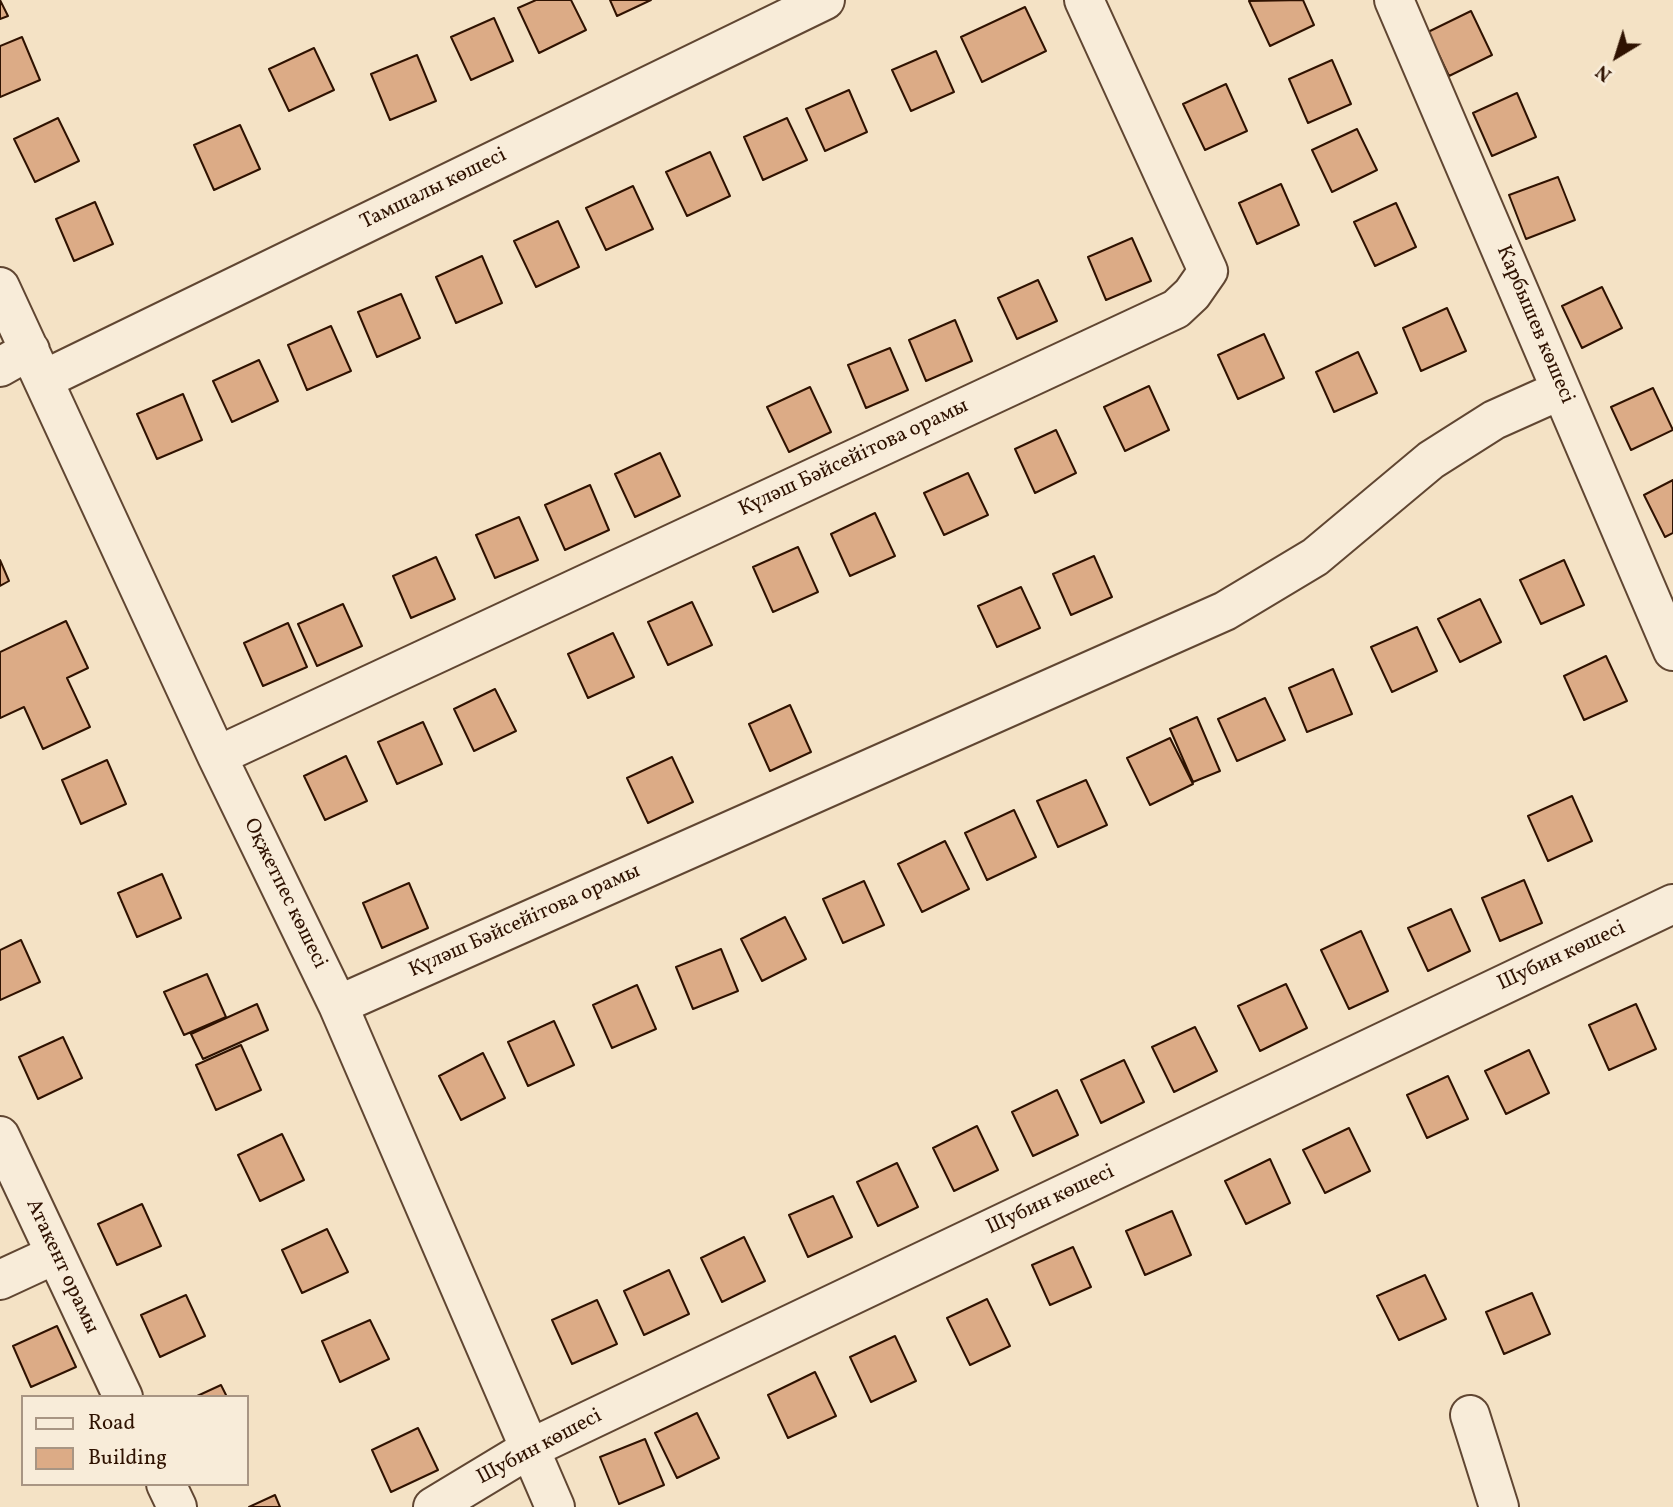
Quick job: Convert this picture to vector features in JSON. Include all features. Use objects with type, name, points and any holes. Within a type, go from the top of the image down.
[{"type":"street","name":"Тамшалы көшесі","points":[[24,366],[825,0]]},
{"type":"street","name":"Күләш Бәйсейітова орамы","points":[[218,756],[1176,309],[1192,294],[1208,271],[1084,0]]},
{"type":"street","name":"Карбышев көшесі","points":[[1394,0],[1673,651]]},
{"type":"street","name":"Оқжетпес көшесі","points":[[0,288],[24,366],[218,756],[338,1005],[555,1507]]},
{"type":"street","name":"Күләш Бәйсейітова орамы","points":[[338,1005],[1225,611],[1315,557],[1431,460],[1494,419],[1561,390]]},
{"type":"street","name":"Шубин көшесі","points":[[433,1507],[529,1449],[1673,904]]},
{"type":"street","name":"Атакент орамы","points":[[0,1136],[122,1395]]},
{"type":"street","points":[[0,1280],[54,1255]]},
{"type":"street","points":[[1470,1415],[1499,1507]]},
{"type":"street","points":[[167,1486],[177,1507]]},
{"type":"building","points":[[0,0],[8,16],[0,19]]},
{"type":"building","points":[[536,0],[571,0],[586,30],[539,53],[518,8]]},
{"type":"building","points":[[610,0],[651,0],[617,16]]},
{"type":"building","points":[[1303,0],[1314,25],[1270,46],[1249,1]]},
{"type":"building","points":[[1025,7],[1046,51],[982,82],[961,37]]},
{"type":"building","points":[[1471,11],[1492,55],[1449,76],[1428,32]]},
{"type":"building","points":[[494,18],[513,61],[471,80],[451,37]]},
{"type":"building","points":[[22,37],[40,80],[0,97],[0,46]]},
{"type":"building","points":[[314,48],[334,90],[289,111],[269,69]]},
{"type":"building","points":[[936,51],[954,92],[911,111],[892,70]]},
{"type":"building","points":[[417,55],[436,101],[390,120],[371,74]]},
{"type":"building","points":[[1332,60],[1351,104],[1308,123],[1289,79]]},
{"type":"building","points":[[1226,84],[1247,131],[1205,150],[1183,104]]},
{"type":"building","points":[[849,90],[867,132],[825,151],[806,109]]},
{"type":"building","points":[[1517,93],[1536,137],[1492,156],[1473,113]]},
{"type":"building","points":[[58,118],[79,161],[35,182],[14,139]]},
{"type":"building","points":[[787,118],[807,160],[763,180],[744,137]]},
{"type":"building","points":[[240,125],[260,169],[214,190],[194,145]]},
{"type":"building","points":[[1357,129],[1377,170],[1332,192],[1312,150]]},
{"type":"building","points":[[710,152],[730,196],[687,216],[666,172]]},
{"type":"building","points":[[1558,177],[1575,220],[1526,239],[1509,195]]},
{"type":"building","points":[[1281,184],[1299,225],[1257,244],[1239,203]]},
{"type":"building","points":[[633,186],[653,229],[606,250],[586,208]]},
{"type":"building","points":[[95,202],[113,244],[74,261],[56,219]]},
{"type":"building","points":[[1396,203],[1416,247],[1375,266],[1354,222]]},
{"type":"building","points":[[558,221],[579,267],[536,287],[514,241]]},
{"type":"building","points":[[1132,238],[1151,281],[1106,300],[1088,257]]},
{"type":"building","points":[[482,256],[502,303],[456,323],[436,277]]},
{"type":"building","points":[[1038,280],[1057,321],[1017,339],[998,298]]},
{"type":"building","points":[[1602,287],[1622,328],[1582,348],[1562,306]]},
{"type":"building","points":[[401,294],[420,338],[377,357],[358,312]]},
{"type":"building","points":[[1447,308],[1466,351],[1421,371],[1403,328]]},
{"type":"building","points":[[955,320],[972,361],[926,381],[909,340]]},
{"type":"building","points":[[331,326],[351,371],[307,390],[288,345]]},
{"type":"building","points":[[1264,334],[1284,378],[1238,399],[1218,355]]},
{"type":"building","points":[[890,348],[908,390],[866,408],[848,365]]},
{"type":"building","points":[[1358,352],[1377,393],[1334,412],[1316,372]]},
{"type":"building","points":[[259,360],[278,401],[232,422],[213,381]]},
{"type":"building","points":[[1149,386],[1169,430],[1125,451],[1104,407]]},
{"type":"building","points":[[810,387],[831,432],[789,452],[767,407]]},
{"type":"building","points":[[1653,388],[1673,430],[1631,450],[1611,407]]},
{"type":"building","points":[[183,394],[202,440],[157,459],[137,414]]},
{"type":"building","points":[[1056,430],[1076,473],[1035,493],[1015,449]]},
{"type":"building","points":[[660,453],[680,496],[635,517],[615,474]]},
{"type":"building","points":[[968,473],[988,515],[944,535],[924,493]]},
{"type":"building","points":[[1673,480],[1673,533],[1665,537],[1644,495]]},
{"type":"building","points":[[590,485],[609,530],[565,550],[545,505]]},
{"type":"building","points":[[875,513],[895,556],[850,576],[831,534]]},
{"type":"building","points":[[519,517],[538,560],[495,578],[476,535]]},
{"type":"building","points":[[798,547],[818,592],[773,612],[753,567]]},
{"type":"building","points":[[1094,556],[1112,597],[1071,615],[1053,574]]},
{"type":"building","points":[[436,557],[455,599],[411,618],[393,576]]},
{"type":"building","points":[[0,560],[9,581],[0,586]]},
{"type":"building","points":[[1564,560],[1584,605],[1541,624],[1520,580]]},
{"type":"building","points":[[1021,587],[1040,628],[997,647],[978,606]]},
{"type":"building","points":[[1480,599],[1501,642],[1460,662],[1438,619]]},
{"type":"building","points":[[692,602],[712,645],[668,665],[648,622]]},
{"type":"building","points":[[343,604],[362,646],[317,666],[298,624]]},
{"type":"building","points":[[66,621],[88,668],[67,678],[90,727],[43,749],[24,707],[0,718],[0,652]]},
{"type":"building","points":[[288,623],[307,667],[263,686],[244,643]]},
{"type":"building","points":[[1417,627],[1437,671],[1392,692],[1371,647]]},
{"type":"building","points":[[613,633],[634,677],[588,698],[568,654]]},
{"type":"building","points":[[1606,656],[1627,701],[1584,720],[1564,676]]},
{"type":"building","points":[[1333,669],[1352,714],[1307,732],[1289,688]]},
{"type":"building","points":[[495,689],[516,731],[474,751],[454,709]]},
{"type":"building","points":[[1265,698],[1285,740],[1237,761],[1218,719]]},
{"type":"building","points":[[790,705],[811,752],[770,771],[749,724]]},
{"type":"building","points":[[1197,717],[1220,771],[1193,782],[1170,729]]},
{"type":"building","points":[[423,722],[442,764],[397,784],[378,742]]},
{"type":"building","points":[[1170,738],[1193,784],[1150,805],[1127,758]]},
{"type":"building","points":[[346,756],[367,801],[325,820],[304,776]]},
{"type":"building","points":[[672,757],[693,802],[648,823],[627,778]]},
{"type":"building","points":[[107,760],[126,804],[81,824],[62,780]]},
{"type":"building","points":[[1086,780],[1107,825],[1058,847],[1037,801]]},
{"type":"building","points":[[1572,796],[1592,841],[1548,861],[1528,816]]},
{"type":"building","points":[[1014,810],[1036,857],[987,880],[965,833]]},
{"type":"building","points":[[945,841],[969,889],[922,912],[898,864]]},
{"type":"building","points":[[162,874],[181,918],[137,937],[118,893]]},
{"type":"building","points":[[1524,880],[1542,923],[1500,941],[1482,898]]},
{"type":"building","points":[[864,881],[884,925],[843,943],[823,899]]},
{"type":"building","points":[[409,883],[428,928],[382,948],[363,903]]},
{"type":"building","points":[[1451,909],[1470,951],[1428,971],[1408,928]]},
{"type":"building","points":[[785,917],[806,959],[762,981],[741,939]]},
{"type":"building","points":[[1361,931],[1388,991],[1349,1009],[1321,950]]},
{"type":"building","points":[[21,940],[40,982],[0,1000],[0,950]]},
{"type":"building","points":[[721,949],[738,991],[693,1009],[676,967]]},
{"type":"building","points":[[207,974],[226,1017],[184,1035],[164,992]]},
{"type":"building","points":[[1286,984],[1307,1028],[1260,1051],[1238,1006]]},
{"type":"building","points":[[637,985],[656,1029],[612,1048],[593,1005]]},
{"type":"building","points":[[257,1004],[268,1030],[203,1059],[191,1034]]},
{"type":"building","points":[[1636,1004],[1656,1049],[1609,1070],[1589,1025]]},
{"type":"building","points":[[554,1021],[574,1065],[528,1086],[508,1042]]},
{"type":"building","points":[[1195,1027],[1217,1071],[1174,1092],[1152,1047]]},
{"type":"building","points":[[63,1037],[82,1078],[38,1099],[19,1057]]},
{"type":"building","points":[[241,1045],[261,1090],[216,1110],[196,1065]]},
{"type":"building","points":[[1529,1050],[1549,1093],[1506,1114],[1485,1071]]},
{"type":"building","points":[[483,1053],[505,1098],[461,1120],[439,1076]]},
{"type":"building","points":[[1124,1060],[1144,1102],[1101,1123],[1081,1080]]},
{"type":"building","points":[[1448,1076],[1468,1119],[1427,1138],[1407,1095]]},
{"type":"building","points":[[1057,1090],[1078,1135],[1033,1156],[1012,1112]]},
{"type":"building","points":[[977,1126],[998,1170],[954,1191],[933,1148]]},
{"type":"building","points":[[1349,1128],[1370,1171],[1325,1193],[1303,1150]]},
{"type":"building","points":[[282,1134],[304,1180],[260,1201],[238,1155]]},
{"type":"building","points":[[1270,1159],[1290,1203],[1246,1224],[1225,1181]]},
{"type":"building","points":[[897,1163],[918,1207],[878,1226],[857,1182]]},
{"type":"building","points":[[833,1196],[852,1237],[808,1257],[789,1215]]},
{"type":"building","points":[[142,1204],[161,1246],[117,1265],[98,1224]]},
{"type":"building","points":[[1172,1211],[1191,1255],[1145,1275],[1126,1231]]},
{"type":"building","points":[[327,1229],[348,1272],[302,1293],[282,1250]]},
{"type":"building","points":[[744,1237],[765,1281],[722,1302],[701,1258]]},
{"type":"building","points":[[1073,1247],[1091,1287],[1050,1305],[1032,1265]]},
{"type":"building","points":[[669,1270],[689,1314],[644,1335],[624,1291]]},
{"type":"building","points":[[1425,1275],[1446,1319],[1399,1340],[1377,1296]]},
{"type":"building","points":[[1532,1293],[1550,1334],[1504,1354],[1486,1312]]},
{"type":"building","points":[[186,1295],[205,1336],[160,1357],[141,1315]]},
{"type":"building","points":[[987,1299],[1010,1346],[970,1365],[947,1318]]},
{"type":"building","points":[[597,1300],[617,1344],[572,1364],[552,1320]]},
{"type":"building","points":[[370,1320],[389,1359],[340,1382],[322,1341]]},
{"type":"building","points":[[57,1326],[76,1367],[31,1387],[13,1346]]},
{"type":"building","points":[[895,1336],[916,1381],[871,1402],[850,1357]]},
{"type":"building","points":[[815,1372],[836,1416],[788,1438],[768,1395]]},
{"type":"building","points":[[221,1385],[226,1395],[199,1395]]},
{"type":"building","points":[[697,1413],[719,1458],[677,1478],[655,1433]]},
{"type":"building","points":[[418,1428],[438,1470],[391,1492],[372,1450]]},
{"type":"building","points":[[645,1439],[664,1485],[619,1504],[600,1457]]},
{"type":"building","points":[[275,1495],[280,1507],[249,1507]]}]
